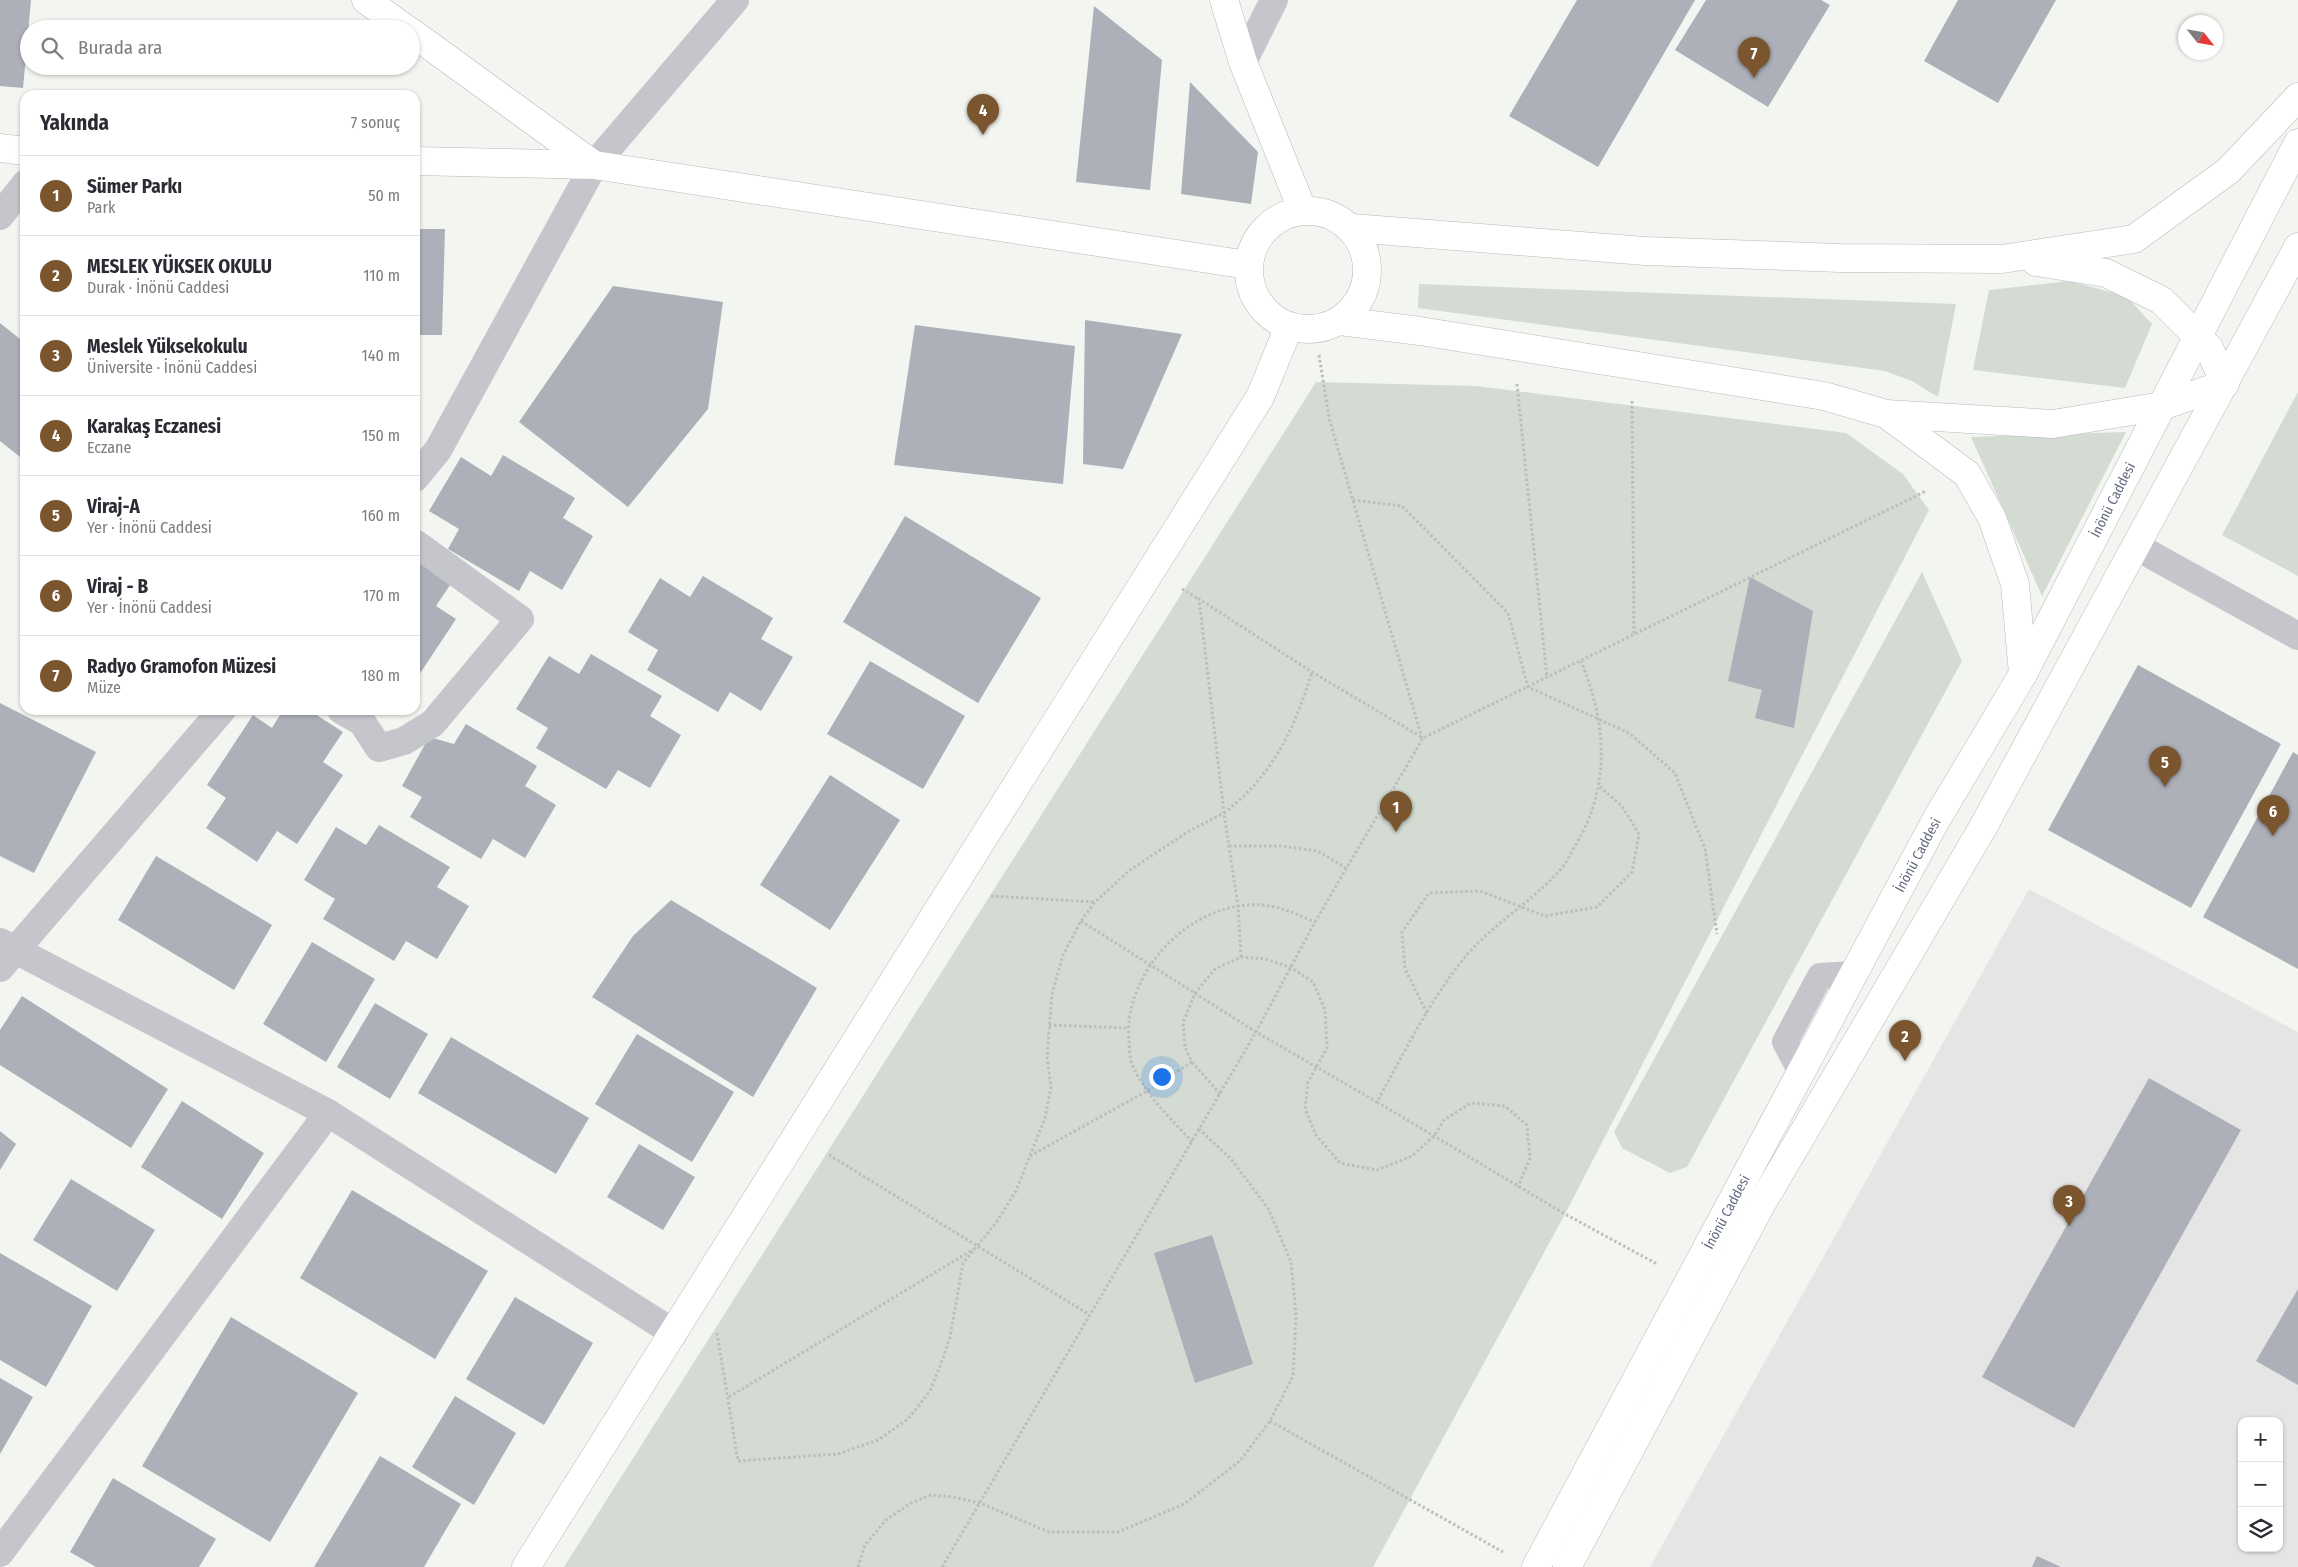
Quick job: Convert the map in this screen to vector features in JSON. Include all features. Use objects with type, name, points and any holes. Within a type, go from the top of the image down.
[{"type":"main road","points":[[366,0],[394,20]]},
{"type":"main road","points":[[1224,0],[1243,62],[1302,210]]},
{"type":"main road","points":[[420,39],[594,165]]},
{"type":"main road","points":[[1352,228],[1645,251],[1840,258],[2007,258],[2134,240],[2228,171],[2298,97]]},
{"type":"main road","name":"İnönü Caddesi","points":[[1536,1567],[1936,820],[2023,674],[2298,143]]},
{"type":"main road","points":[[0,148],[20,150]]},
{"type":"main road","points":[[420,161],[594,165],[1248,265]]},
{"type":"main road","points":[[526,1567],[674,1334],[1260,396],[1315,326],[1359,304],[1368,278],[1366,251],[1352,228],[1329,213],[1302,210],[1276,219],[1256,239],[1248,265],[1252,291],[1266,313],[1315,326],[1420,331],[1824,396],[1886,414],[2054,424],[2162,406],[2225,384],[2209,348],[2161,300],[2106,273],[2007,258]]},
{"type":"main road","name":"İnönü Caddesi","points":[[1567,1567],[1762,1203],[1982,829],[2137,547],[2298,247]]},
{"type":"main road","points":[[1886,414],[1967,474],[1992,518],[2015,584],[2023,674]]},
{"type":"street","points":[[420,472],[438,450],[594,165],[735,0]]},
{"type":"street","points":[[1243,62],[1274,0]]},
{"type":"street","points":[[0,216],[20,190]]},
{"type":"street","points":[[350,715],[362,722],[379,748],[404,741],[433,723],[520,619],[420,547]]},
{"type":"street","points":[[2137,547],[2298,636]]},
{"type":"street","points":[[218,715],[5,954],[328,1113],[674,1334]]},
{"type":"street","points":[[0,1553],[328,1113]]},
{"type":"path","points":[[1315,326],[1329,418],[1423,738]]},
{"type":"path","points":[[1513,346],[1547,678]]},
{"type":"path","points":[[1632,366],[1634,635]]},
{"type":"path","points":[[942,1567],[1200,1129],[1256,1032],[1315,922],[1423,738],[1918,495]]},
{"type":"path","points":[[1353,500],[1402,506],[1508,613],[1528,687]]},
{"type":"path","points":[[1241,957],[1238,906],[1224,813],[1199,599],[1312,672],[1423,738]]},
{"type":"path","points":[[1377,1102],[1427,1014],[1461,962],[1486,935],[1562,868],[1584,831],[1599,786],[1601,734],[1594,692],[1581,661]]},
{"type":"path","points":[[718,1334],[738,1461],[838,1454],[878,1440],[908,1420],[930,1391],[950,1337],[963,1263],[977,1247],[1016,1191],[1045,1118],[1051,1087],[1048,1057],[1052,994],[1063,955],[1081,921],[1095,902],[1130,870],[1189,831],[1224,813],[1242,798],[1267,772],[1299,712],[1312,672]]},
{"type":"path","points":[[1528,687],[1629,733],[1674,773],[1705,849],[1718,934]]},
{"type":"path","points":[[1427,1014],[1405,969],[1402,932],[1429,893],[1480,891],[1545,916],[1597,906],[1632,872],[1639,834],[1622,806],[1599,786]]},
{"type":"path","points":[[1229,846],[1282,846],[1318,851],[1346,868]]},
{"type":"path","points":[[949,894],[1095,902]]},
{"type":"path","points":[[1192,1142],[1147,1091],[1131,1062],[1128,1028],[1132,1002],[1150,964],[1182,931],[1211,914],[1238,906],[1265,904],[1287,909],[1315,922]]},
{"type":"path","points":[[1081,921],[1256,1032],[1632,1252]]},
{"type":"path","points":[[1220,1094],[1192,1062],[1185,1047],[1182,1023],[1196,993],[1215,969],[1241,957],[1265,959],[1290,967],[1312,982],[1325,1010],[1327,1048],[1308,1082],[1305,1109],[1316,1135],[1340,1163],[1377,1170],[1412,1156],[1434,1136],[1444,1120],[1471,1103],[1505,1106],[1527,1125],[1530,1158],[1518,1186]]},
{"type":"path","points":[[1049,1025],[1128,1028]]},
{"type":"path","points":[[1030,1156],[1147,1091],[1192,1062]]},
{"type":"path","points":[[858,1567],[865,1545],[886,1520],[911,1503],[931,1495],[954,1496],[980,1503],[1049,1532],[1118,1532],[1184,1504],[1240,1461],[1270,1421],[1293,1376],[1296,1316],[1291,1262],[1268,1208],[1231,1159],[1200,1129]]},
{"type":"path","points":[[826,1154],[1090,1315]]},
{"type":"path","points":[[729,1397],[977,1247]]},
{"type":"path","points":[[1270,1421],[1505,1553]]},
{"type":"shaded area","points":[[2069,281],[2126,296],[2152,324],[2125,388],[1973,370],[1989,290]]},
{"type":"shaded area","points":[[1419,284],[1956,304],[1938,397],[1912,381],[1885,371],[1418,308]]},
{"type":"shaded area","points":[[1316,382],[1476,386],[1846,433],[1903,474],[1929,510],[1565,1214],[1373,1567],[564,1567]]},
{"type":"shaded area","points":[[2298,392],[2298,576],[2222,535]]},
{"type":"shaded area","points":[[2126,432],[2042,596],[1971,437]]},
{"type":"shaded area","points":[[1922,572],[1962,661],[1687,1167],[1670,1173],[1622,1148],[1614,1132]]},
{"type":"shaded area","points":[[2029,889],[2298,1032],[2298,1567],[1650,1567]]},
{"type":"building","points":[[0,0],[31,0],[29,20],[20,20],[20,75],[24,75],[23,88],[0,86]]},
{"type":"building","points":[[1577,0],[1695,0],[1598,167],[1509,116]]},
{"type":"building","points":[[1706,0],[1821,0],[1830,5],[1768,107],[1675,50]]},
{"type":"building","points":[[1958,0],[2056,0],[1998,103],[1924,61]]},
{"type":"building","points":[[1094,6],[1162,60],[1150,190],[1076,182]]},
{"type":"building","points":[[1190,82],[1258,152],[1251,204],[1181,194]]},
{"type":"building","points":[[420,229],[445,229],[442,335],[420,335]]},
{"type":"building","points":[[613,286],[723,302],[708,409],[628,507],[519,422]]},
{"type":"building","points":[[1085,320],[1182,334],[1123,469],[1083,464]]},
{"type":"building","points":[[0,323],[20,339],[20,457],[0,441]]},
{"type":"building","points":[[915,325],[1075,346],[1063,484],[894,465]]},
{"type":"building","points":[[503,455],[575,498],[563,518],[593,536],[562,590],[530,571],[519,591],[448,549],[459,529],[429,511],[461,457],[491,476]]},
{"type":"building","points":[[905,516],[1041,598],[978,703],[843,622]]},
{"type":"building","points":[[420,552],[456,576],[436,606],[456,619],[420,673]]},
{"type":"building","points":[[703,576],[773,618],[761,639],[793,657],[761,711],[730,692],[718,712],[647,670],[658,650],[628,632],[660,578],[690,597]]},
{"type":"building","points":[[1750,577],[1813,611],[1794,728],[1755,718],[1762,690],[1728,681]]},
{"type":"building","points":[[591,654],[662,696],[650,716],[681,735],[650,788],[618,770],[606,789],[536,748],[548,728],[516,709],[549,656],[579,674]]},
{"type":"building","points":[[870,661],[965,716],[923,789],[827,734]]},
{"type":"building","points":[[2138,665],[2281,744],[2191,908],[2048,830]]},
{"type":"building","points":[[0,703],[20,713],[20,715],[24,715],[96,752],[34,873],[0,856]]},
{"type":"building","points":[[253,715],[272,728],[280,715],[317,715],[343,732],[323,762],[343,775],[297,844],[277,831],[257,862],[206,828],[226,798],[207,785]]},
{"type":"building","points":[[466,724],[537,766],[525,786],[556,805],[525,858],[493,839],[481,859],[410,817],[422,797],[402,786],[429,737],[454,744]]},
{"type":"building","points":[[2293,752],[2298,755],[2298,969],[2203,917]]},
{"type":"building","points":[[830,775],[900,820],[830,930],[760,885]]},
{"type":"building","points":[[379,825],[450,867],[437,887],[469,906],[437,959],[406,941],[394,961],[323,919],[335,899],[304,880],[336,827],[366,845]]},
{"type":"building","points":[[156,856],[272,925],[234,990],[118,920]]},
{"type":"building","points":[[671,900],[817,988],[753,1097],[592,997],[633,936]]},
{"type":"building","points":[[312,942],[375,979],[326,1062],[263,1024]]},
{"type":"building","points":[[22,996],[168,1089],[131,1148],[0,1065],[0,1030]]},
{"type":"building","points":[[375,1003],[428,1034],[390,1099],[337,1067]]},
{"type":"building","points":[[637,1034],[734,1092],[692,1162],[595,1104]]},
{"type":"building","points":[[451,1037],[589,1118],[556,1174],[418,1093]]},
{"type":"building","points":[[2149,1078],[2241,1130],[2074,1428],[1982,1377]]},
{"type":"building","points":[[182,1101],[264,1153],[222,1219],[141,1167]]},
{"type":"building","points":[[0,1131],[16,1144],[0,1170]]},
{"type":"building","points":[[639,1144],[695,1177],[663,1230],[607,1197]]},
{"type":"building","points":[[71,1179],[155,1230],[117,1291],[33,1240]]},
{"type":"building","points":[[352,1190],[488,1271],[435,1359],[300,1278]]},
{"type":"building","points":[[1212,1235],[1253,1364],[1195,1383],[1154,1253]]},
{"type":"building","points":[[0,1253],[92,1306],[46,1387],[0,1360]]},
{"type":"building","points":[[2298,1289],[2298,1385],[2256,1361]]},
{"type":"building","points":[[515,1297],[593,1343],[544,1425],[466,1379]]},
{"type":"building","points":[[231,1317],[358,1393],[270,1542],[142,1466]]},
{"type":"building","points":[[0,1378],[33,1397],[0,1454]]},
{"type":"building","points":[[455,1396],[516,1433],[474,1505],[412,1467]]},
{"type":"building","points":[[380,1456],[461,1504],[424,1567],[314,1567]]},
{"type":"building","points":[[113,1478],[216,1539],[199,1567],[96,1567],[70,1552]]},
{"type":"building","points":[[2037,1556],[2061,1567],[2032,1567]]},
{"type":"place","name":"Radyo Gramofon Müzesi","points":[[1754,78]]},
{"type":"place","name":"Karakaş Eczanesi","points":[[983,135]]},
{"type":"place","name":"Viraj-A","points":[[2165,787]]},
{"type":"place","name":"Sümer Parkı","points":[[1396,832]]},
{"type":"place","name":"Viraj - B","points":[[2273,836]]},
{"type":"place","name":"MESLEK YÜKSEK OKULU","points":[[1905,1061]]},
{"type":"place","name":"Meslek Yüksekokulu","points":[[2069,1226]]}]
